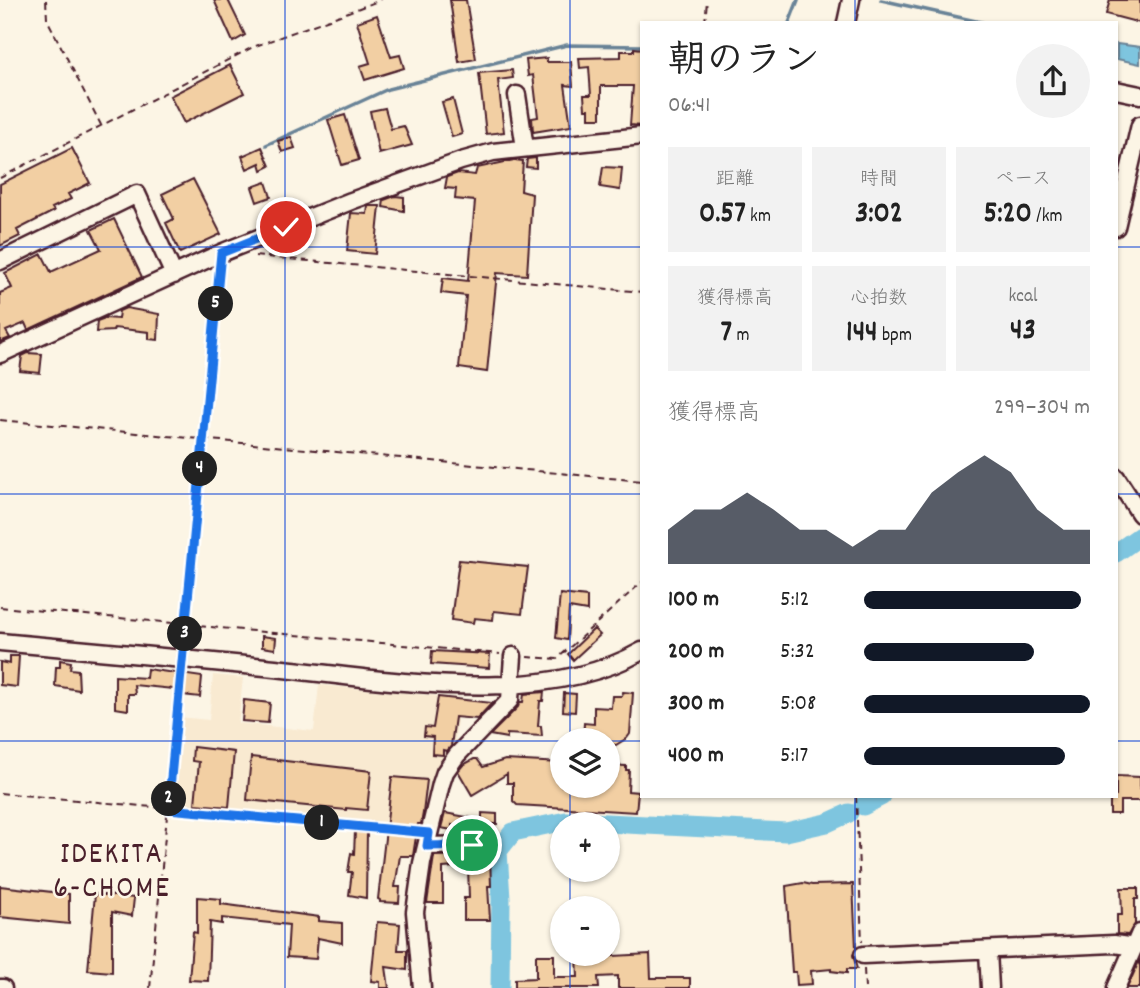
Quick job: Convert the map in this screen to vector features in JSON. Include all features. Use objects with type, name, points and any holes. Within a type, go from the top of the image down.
[{"type":"street","points":[[1118,90],[1140,95]]},
{"type":"street","points":[[517,95],[525,148]]},
{"type":"street","points":[[1118,218],[1140,125]]},
{"type":"street","points":[[0,354],[221,253],[461,161],[493,152],[640,136]]},
{"type":"street","points":[[0,261],[137,194],[174,275]]},
{"type":"street","points":[[1118,480],[1140,514]]},
{"type":"street","points":[[183,659],[186,624]]},
{"type":"street","points":[[0,642],[427,682],[510,685],[565,678],[626,660],[640,652]]},
{"type":"street","points":[[422,988],[415,912],[422,863],[445,772],[457,755],[510,700],[513,656]]},
{"type":"street","points":[[428,839],[472,845]]},
{"type":"street","points":[[863,954],[988,951],[1114,944],[1137,940]]},
{"type":"street","points":[[1116,988],[1137,940]]},
{"type":"street","points":[[988,951],[989,988]]},
{"type":"path","points":[[46,0],[47,19],[101,125]]},
{"type":"path","points":[[0,178],[253,47],[381,0]]},
{"type":"path","points":[[705,21],[707,0]]},
{"type":"path","points":[[186,624],[221,253]]},
{"type":"path","points":[[248,255],[640,292]]},
{"type":"path","points":[[0,420],[640,481]]},
{"type":"path","points":[[0,607],[557,659],[640,584]]},
{"type":"path","points":[[150,988],[183,659]]},
{"type":"path","points":[[0,793],[428,839]]},
{"type":"path","points":[[856,798],[864,988]]},
{"type":"shaded area","points":[[213,675],[243,678],[238,723],[314,731],[319,685],[459,698],[455,743],[462,743],[425,829],[169,806],[178,717],[209,720]]},
{"type":"water","points":[[1118,44],[1140,47],[1140,64],[1118,59]]},
{"type":"building","points":[[214,0],[228,0],[245,35],[233,42]]},
{"type":"building","points":[[450,0],[466,0],[476,59],[459,62]]},
{"type":"building","points":[[1110,0],[1140,0],[1140,23],[1106,14]]},
{"type":"building","points":[[377,15],[391,57],[400,55],[404,68],[365,80],[360,66],[370,63],[357,22]]},
{"type":"building","points":[[634,48],[640,49],[640,126],[630,125],[633,86],[601,86],[601,118],[589,118],[584,95],[591,95],[589,67],[580,68],[579,58],[621,57],[621,51],[634,51]]},
{"type":"building","points":[[547,58],[547,62],[571,62],[573,86],[565,85],[571,126],[533,132],[532,118],[538,117],[533,75],[528,76],[526,60]]},
{"type":"building","points":[[230,65],[244,93],[184,123],[170,96]]},
{"type":"building","points":[[512,70],[513,78],[498,80],[504,132],[486,134],[479,73]]},
{"type":"building","points":[[453,99],[462,134],[452,137],[442,102]]},
{"type":"building","points":[[385,108],[391,129],[404,126],[412,145],[379,154],[370,111]]},
{"type":"building","points":[[345,115],[359,160],[342,165],[328,120]]},
{"type":"building","points":[[291,137],[295,148],[282,152],[278,141]]},
{"type":"building","points":[[262,147],[270,166],[262,170],[260,163],[247,169],[242,156]]},
{"type":"building","points":[[72,148],[90,183],[68,194],[71,199],[17,230],[20,236],[0,246],[0,184]]},
{"type":"building","points":[[536,158],[536,168],[526,167],[527,159]]},
{"type":"building","points":[[514,160],[523,161],[521,191],[532,194],[527,275],[497,273],[487,372],[459,368],[466,296],[441,293],[443,278],[468,281],[475,201],[455,199],[456,189],[445,188],[447,177],[458,173],[475,175],[477,168]]},
{"type":"building","points":[[603,167],[622,168],[620,190],[600,187]]},
{"type":"building","points":[[193,179],[221,234],[180,253],[166,223],[174,219],[162,194]]},
{"type":"building","points":[[266,182],[271,197],[257,202],[252,187]]},
{"type":"building","points":[[395,196],[404,197],[404,211],[383,207],[384,200]]},
{"type":"building","points":[[368,206],[380,206],[375,254],[347,251],[351,213],[367,214]]},
{"type":"building","points":[[114,219],[142,277],[28,330],[25,323],[6,331],[10,338],[0,342],[0,293],[12,288],[5,273],[42,254],[51,272],[101,249],[91,230]]},
{"type":"building","points":[[126,308],[159,314],[158,340],[149,339],[149,332],[114,328],[113,331],[96,332],[97,321],[105,318],[118,319],[119,311]]},
{"type":"building","points":[[28,353],[42,354],[40,373],[20,371],[22,356]]},
{"type":"building","points":[[459,560],[528,567],[522,614],[494,611],[493,620],[474,618],[473,623],[451,620]]},
{"type":"building","points":[[560,594],[587,597],[587,611],[569,608],[567,640],[556,638]]},
{"type":"building","points":[[594,629],[600,635],[573,660],[568,654]]},
{"type":"building","points":[[262,636],[276,638],[275,649],[262,647]]},
{"type":"building","points":[[432,651],[490,654],[489,668],[431,664]]},
{"type":"building","points":[[10,656],[19,656],[17,687],[0,685],[0,662],[10,664]]},
{"type":"building","points":[[60,660],[71,662],[70,669],[78,670],[79,690],[55,686],[56,667],[60,667]]},
{"type":"building","points":[[147,669],[202,677],[200,697],[183,695],[183,690],[134,685],[135,694],[128,694],[128,710],[115,708],[115,676],[146,678]]},
{"type":"building","points":[[544,692],[543,701],[540,701],[538,726],[541,726],[542,736],[507,734],[507,738],[490,735],[520,702],[523,702],[524,694]]},
{"type":"building","points":[[623,692],[633,693],[630,734],[627,738],[620,742],[620,728],[584,728],[584,723],[594,724],[594,707],[611,708],[612,696],[622,696]]},
{"type":"building","points":[[564,693],[576,694],[575,712],[563,711]]},
{"type":"building","points":[[438,697],[492,703],[477,719],[455,717],[451,746],[447,751],[443,750],[443,755],[432,754],[433,737],[424,736],[425,727],[433,728]]},
{"type":"building","points":[[244,700],[270,703],[268,723],[242,721]]},
{"type":"building","points":[[193,747],[234,752],[229,807],[195,804],[199,762],[192,761]]},
{"type":"building","points":[[251,757],[371,771],[367,810],[247,800]]},
{"type":"building","points":[[474,759],[483,767],[505,760],[550,762],[550,798],[620,798],[620,766],[626,766],[626,770],[629,770],[628,791],[638,792],[636,812],[517,805],[513,801],[513,783],[507,783],[507,774],[472,795],[458,771]]},
{"type":"building","points":[[1118,776],[1140,777],[1140,801],[1120,801],[1120,814],[1110,814],[1110,798],[1118,798]]},
{"type":"building","points":[[392,777],[427,780],[413,856],[400,856],[395,887],[400,887],[399,903],[380,902],[378,899]]},
{"type":"building","points":[[445,813],[482,820],[482,813],[497,814],[497,824],[489,824],[490,920],[464,920],[464,898],[469,898],[468,866],[443,868],[443,903],[427,903],[434,856],[473,855],[481,851],[482,845],[477,830],[452,825],[452,830],[441,828]]},
{"type":"building","points":[[355,831],[367,832],[366,898],[349,895],[352,872],[348,872],[351,853],[354,854]]},
{"type":"building","points":[[803,883],[853,884],[856,948],[853,955],[857,969],[847,969],[847,973],[831,969],[811,971],[812,984],[797,985],[796,972],[792,972],[786,886]]},
{"type":"building","points":[[0,886],[69,894],[69,924],[0,917]]},
{"type":"building","points":[[1121,888],[1138,888],[1135,924],[1128,935],[1117,934],[1117,915],[1122,915]]},
{"type":"building","points":[[95,894],[134,898],[132,916],[112,912],[112,972],[88,970]]},
{"type":"building","points":[[197,897],[221,899],[221,904],[319,917],[319,921],[342,923],[342,943],[318,938],[316,959],[287,957],[289,925],[222,918],[222,924],[210,922],[208,981],[189,980],[193,932],[197,933]]},
{"type":"building","points":[[377,922],[400,924],[398,950],[407,950],[407,970],[386,967],[389,988],[380,988],[380,982],[371,981]]},
{"type":"building","points":[[650,954],[651,978],[690,978],[690,988],[618,988],[618,976],[598,977],[599,988],[515,988],[515,979],[536,978],[536,955],[550,955],[554,977],[578,977],[578,966],[620,966],[620,956]]},
{"type":"building","points":[[1140,959],[1140,988],[1127,988]]},
{"type":"waterway","points":[[790,21],[798,0]]},
{"type":"waterway","points":[[881,0],[976,21]]},
{"type":"waterway","points":[[266,145],[388,89],[567,45],[640,46]]},
{"type":"waterway","points":[[1118,552],[1140,536]]},
{"type":"waterway","points":[[863,806],[878,798]]},
{"type":"waterway","points":[[500,988],[501,899],[498,851],[513,832],[566,821],[786,832],[827,823],[849,813]]},
{"type":"district","name":"IDEKITA 6-CHOME","points":[[112,873]]},
{"type":"route","points":[[286,227],[221,253],[168,809],[429,833],[427,846],[472,845]]}]
